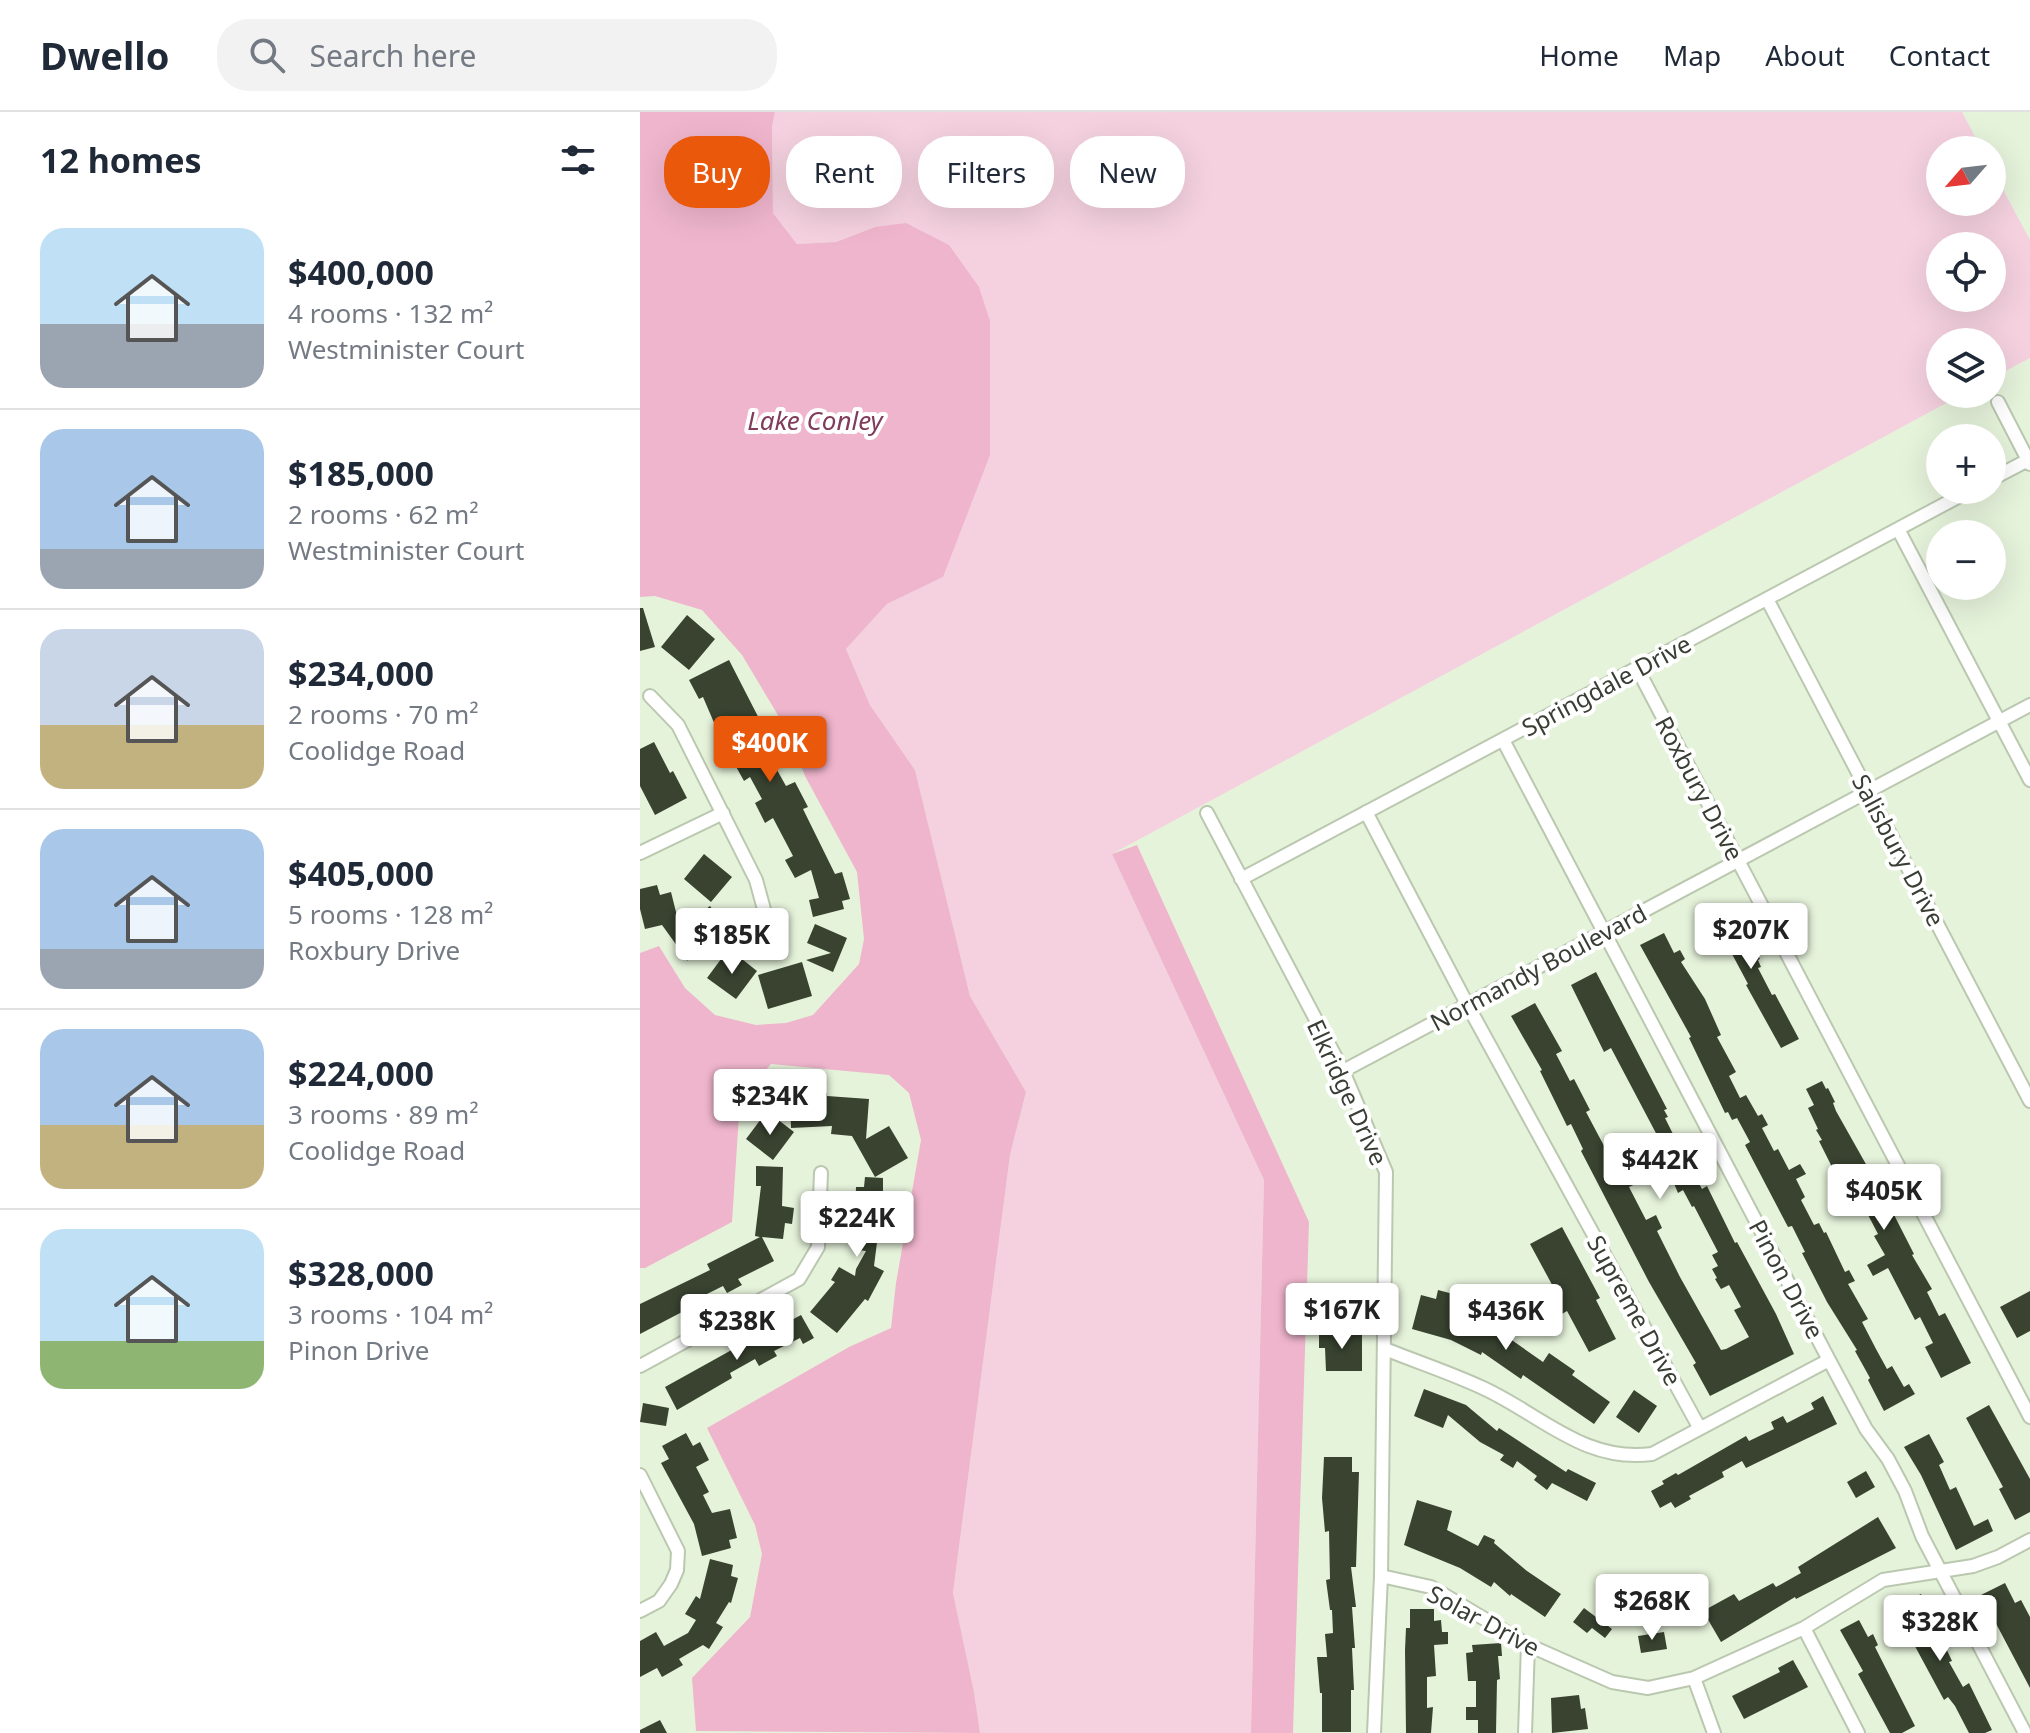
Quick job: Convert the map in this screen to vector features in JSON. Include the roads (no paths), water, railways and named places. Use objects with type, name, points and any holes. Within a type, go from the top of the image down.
[{"type":"street","points":[[2001,408],[2029,462],[2006,473]]},
{"type":"street","name":"Springdale Drive","points":[[1241,879],[1945,504]]},
{"type":"street","points":[[1898,529],[2030,780]]},
{"type":"street","name":"Salisbury Drive","points":[[1767,599],[2030,1101]]},
{"type":"street","name":"Roxbury Drive","points":[[1637,668],[2030,1417]]},
{"type":"street","points":[[650,696],[678,725],[756,880],[768,924]]},
{"type":"street","name":"Normandy Boulevard","points":[[1343,1071],[2030,705]]},
{"type":"street","name":"Pinon Drive","points":[[1503,740],[1866,1429],[1900,1480],[1922,1536],[2025,1733]]},
{"type":"street","name":"Supreme Drive","points":[[1366,812],[1467,1004],[1699,1427]]},
{"type":"street","points":[[640,853],[723,813]]},
{"type":"street","name":"Elkridge Drive","points":[[1207,813],[1343,1071],[1386,1172],[1381,1576],[1374,1733]]},
{"type":"street","points":[[640,1366],[799,1279],[818,1247],[821,1173]]},
{"type":"street","points":[[1385,1349],[1484,1388],[1589,1448],[1632,1456],[1652,1454],[1829,1360]]},
{"type":"street","points":[[640,1475],[678,1551],[677,1570],[671,1584],[659,1601],[640,1611]]},
{"type":"street","name":"Solar Drive","points":[[1381,1576],[1431,1587],[1528,1645],[1612,1682],[1648,1688],[1694,1678],[1804,1628],[1883,1580],[1973,1566],[2030,1540]]},
{"type":"street","points":[[1804,1628],[1858,1733]]},
{"type":"street","points":[[1525,1733],[1528,1645]]},
{"type":"street","points":[[1694,1678],[1714,1733]]},
{"type":"water","name":"Lake Conley","points":[[640,112],[775,112],[772,127],[773,213],[797,244],[836,242],[875,227],[906,223],[949,245],[979,287],[990,321],[990,455],[943,577],[887,604],[846,649],[870,705],[915,770],[970,996],[1026,1092],[1010,1155],[953,1593],[980,1733],[696,1731],[692,1678],[750,1617],[762,1554],[755,1525],[707,1428],[849,1347],[891,1328],[921,1140],[909,1093],[889,1075],[771,1064],[740,1100],[732,1222],[640,1268],[640,953],[659,946],[685,988],[715,1015],[756,1025],[786,1023],[813,1015],[859,964],[864,939],[857,872],[805,776],[788,732],[742,655],[702,610],[655,596],[640,597]]},
{"type":"water","points":[[1137,845],[1309,1222],[1293,1733],[1251,1733],[1264,1180],[1112,854]]}]
